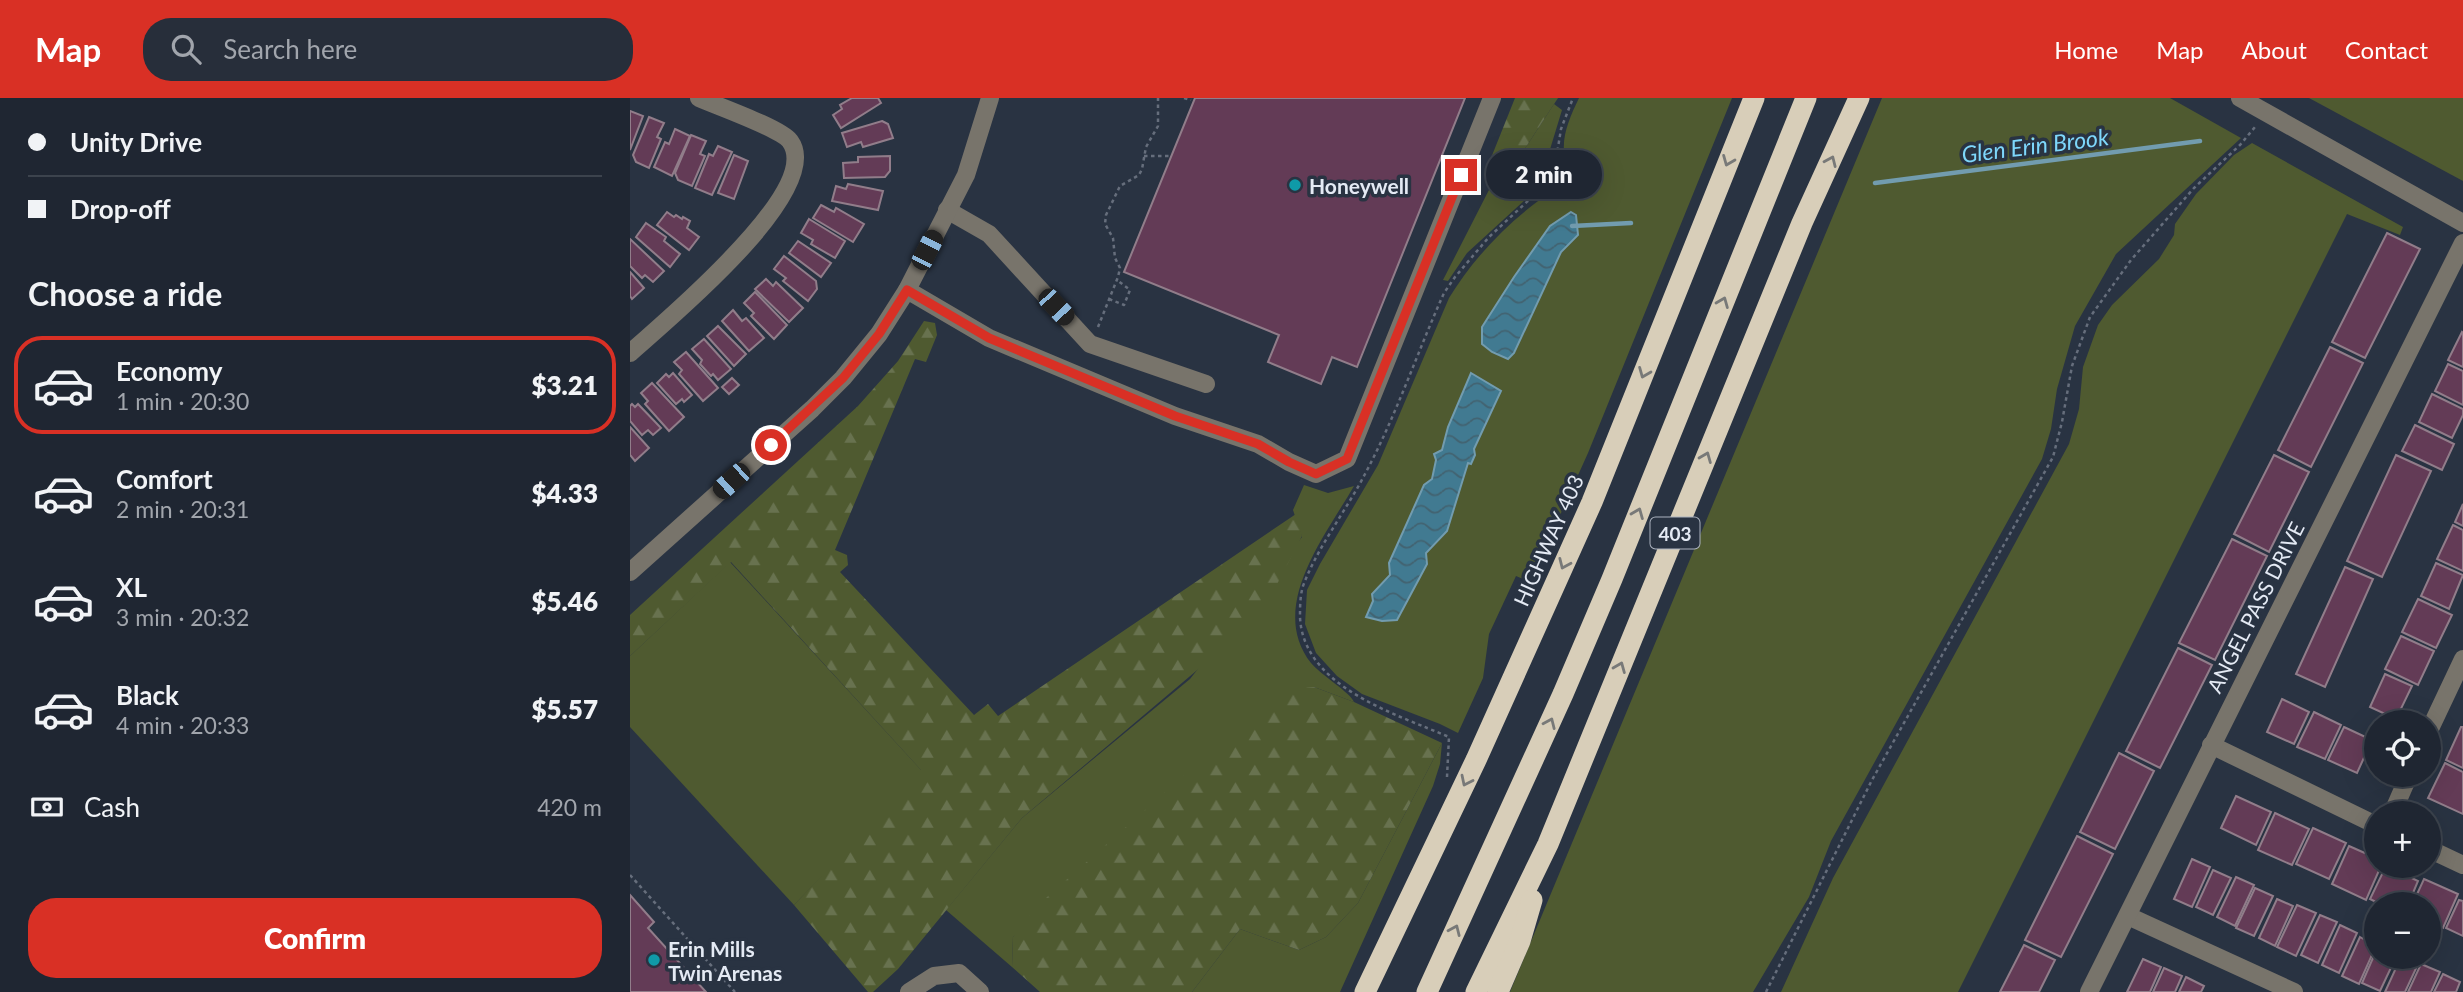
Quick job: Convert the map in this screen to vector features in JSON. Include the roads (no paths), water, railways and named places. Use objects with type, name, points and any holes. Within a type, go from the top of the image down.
[{"type":"highway","name":"HIGHWAY 403","points":[[1365,992],[1476,760],[1592,502],[1754,98]]},
{"type":"highway","points":[[1427,992],[1563,694],[1612,579],[1806,98]]},
{"type":"highway","name":"403","points":[[1476,992],[1548,844],[1797,236],[1859,98]]},
{"type":"highway","points":[[1497,992],[1520,941],[1548,844]]},
{"type":"street","points":[[630,353],[746,246],[764,222],[795,169],[794,149],[782,134],[699,98]]},
{"type":"street","points":[[630,572],[843,378],[879,334],[907,290],[966,175],[990,98]]},
{"type":"street","points":[[907,290],[989,338],[1175,416],[1258,444],[1316,474],[1347,459],[1492,98]]},
{"type":"street","points":[[2240,98],[2463,223]]},
{"type":"street","points":[[947,210],[989,234],[1090,344],[1206,384]]},
{"type":"street","name":"ANGEL PASS DRIVE","points":[[2089,992],[2463,243]]},
{"type":"street","points":[[2439,710],[2463,659]]},
{"type":"street","points":[[2211,745],[2364,819]]},
{"type":"street","points":[[2441,855],[2463,865]]},
{"type":"street","points":[[2128,916],[2294,992]]},
{"type":"street","points":[[909,992],[934,976],[959,973],[980,992]]},
{"type":"water","points":[[1571,212],[1576,215],[1578,235],[1561,252],[1514,353],[1508,359],[1492,352],[1482,344],[1482,327],[1550,226]]},
{"type":"water","points":[[1471,373],[1501,391],[1474,449],[1475,455],[1471,464],[1468,463],[1447,531],[1426,553],[1427,564],[1397,620],[1382,621],[1366,617],[1373,601],[1372,594],[1390,575],[1389,563],[1424,485],[1432,479],[1436,460],[1434,454],[1442,450],[1448,427]]},
{"type":"waterway","name":"Glen Erin Brook","points":[[1875,183],[2200,141]]},
{"type":"waterway","name":"Glen Erin Brook","points":[[1572,226],[1631,223]]},
{"type":"place","name":"Honeywell","points":[[1295,185]]},
{"type":"place","name":"Erin Mills Twin Arenas","points":[[654,960]]}]
